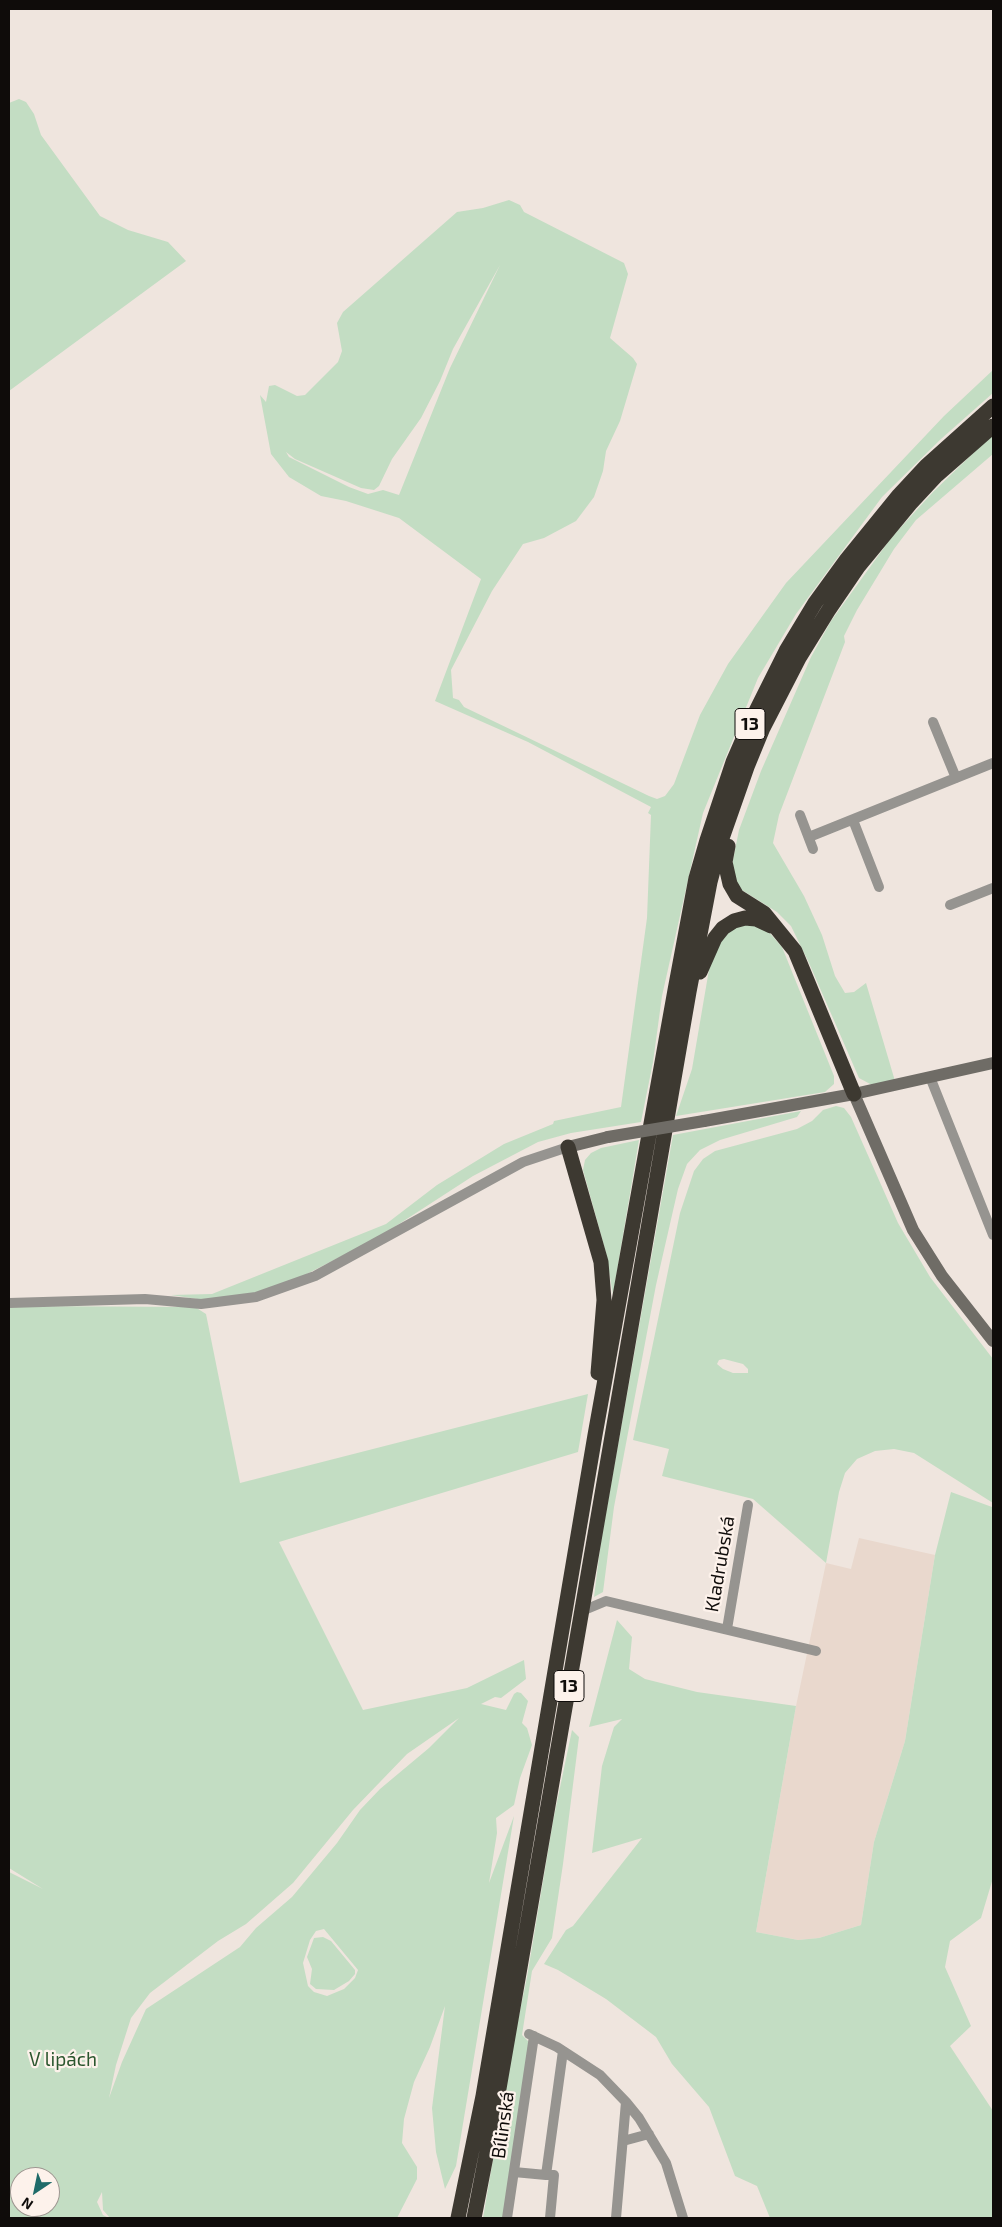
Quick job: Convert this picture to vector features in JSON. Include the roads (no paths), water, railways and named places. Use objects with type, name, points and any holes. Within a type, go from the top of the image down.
[{"type":"highway","name":"13","points":[[458,2218],[483,2096],[595,1435],[696,878],[711,824],[733,762],[786,651],[815,603],[847,559],[926,466],[993,406]]},
{"type":"highway","name":"13","points":[[474,2218],[497,2100],[689,992],[710,882],[720,844],[763,728],[799,658],[833,603],[884,534],[937,475],[993,426]]},
{"type":"highway","points":[[799,658],[789,690],[769,734],[739,813],[725,862],[730,884],[737,896],[764,913],[795,951],[854,1094]]},
{"type":"highway","points":[[669,1107],[682,1074],[700,971],[715,938],[734,921],[746,918],[756,919],[778,928]]},
{"type":"highway","points":[[568,1147],[601,1262],[604,1300],[595,1435]]},
{"type":"street","points":[[933,722],[956,778]]},
{"type":"street","points":[[809,837],[993,763]]},
{"type":"street","points":[[800,815],[813,849]]},
{"type":"street","points":[[853,820],[879,887]]},
{"type":"street","points":[[950,905],[993,888]]},
{"type":"street","points":[[9,1303],[145,1298],[201,1304],[256,1297],[315,1276],[523,1162],[568,1147],[608,1137],[854,1094],[993,1063]]},
{"type":"street","points":[[930,1077],[993,1235]]},
{"type":"street","points":[[854,1094],[913,1230],[942,1276],[988,1328],[993,1341]]},
{"type":"street","name":"Kladrubská","points":[[726,1629],[748,1505]]},
{"type":"street","name":"Kladrubská","points":[[582,1611],[606,1601],[816,1650]]},
{"type":"street","name":"Bílinská","points":[[507,2218],[531,2035],[563,2051]]},
{"type":"street","points":[[546,2175],[563,2051],[600,2075],[626,2102],[649,2134],[666,2163],[682,2218]]},
{"type":"street","points":[[616,2218],[626,2102]]},
{"type":"street","points":[[622,2141],[649,2134]]},
{"type":"street","points":[[514,2172],[554,2175],[550,2218]]},
{"type":"park label","name":"V lipách","points":[[63,2060]]}]
